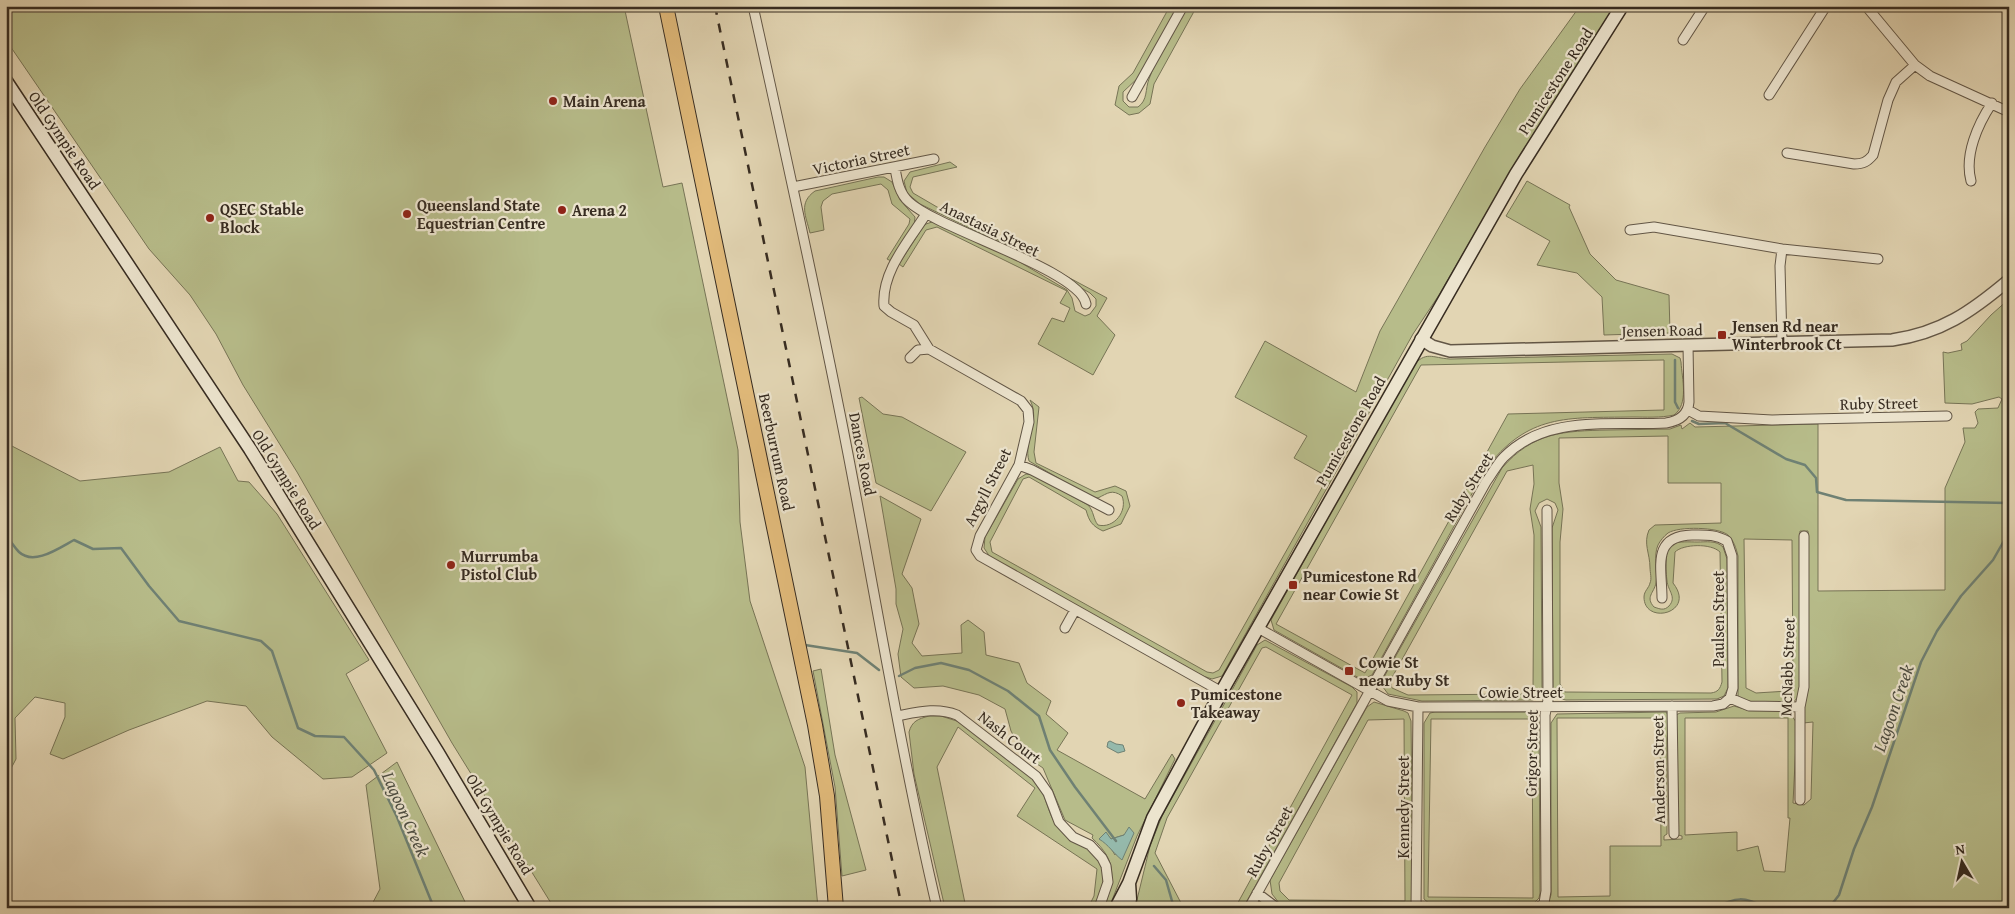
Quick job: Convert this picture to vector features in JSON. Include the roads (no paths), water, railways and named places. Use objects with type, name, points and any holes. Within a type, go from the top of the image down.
[{"type":"main road","name":"Beerburrum Road","points":[[666,6],[799,646],[823,771],[836,908]]},
{"type":"main road","name":"Pumicestone Road","points":[[1116,908],[1129,883],[1153,818],[1222,692],[1421,339],[1539,135],[1622,6]]},
{"type":"main road","name":"Old Gympie Road","points":[[6,81],[250,449],[531,906]]},
{"type":"main road","name":"Pumicestone Road","points":[[1128,908],[1130,899],[1129,883]]},
{"type":"street","name":"Dances Road","points":[[753,6],[793,188],[847,451],[897,716],[937,908]]},
{"type":"street","points":[[1132,97],[1183,6]]},
{"type":"street","points":[[1683,40],[1705,6]]},
{"type":"street","points":[[1769,95],[1826,6]]},
{"type":"street","points":[[1866,6],[1915,65],[1930,76],[2009,112]]},
{"type":"street","points":[[1787,153],[1854,164],[1862,164],[1869,160],[1874,154],[1888,100],[1896,82],[1915,65]]},
{"type":"street","points":[[1971,181],[1969,173],[1973,138],[1980,121],[1992,103]]},
{"type":"street","name":"Victoria Street","points":[[793,188],[934,159]]},
{"type":"street","name":"Anastasia Street","points":[[895,168],[902,194],[910,203],[926,214],[1012,253],[1076,287],[1085,297],[1086,304]]},
{"type":"street","name":"Argyll Street","points":[[926,214],[894,263],[884,297],[884,306],[914,325],[929,349],[1021,401],[1029,415],[1019,465],[980,536],[976,550],[984,559],[1222,692]]},
{"type":"street","points":[[1630,230],[1654,227],[1782,249],[1878,259]]},
{"type":"street","points":[[1782,249],[1780,266],[1782,344]]},
{"type":"street","name":"Jensen Road","points":[[1421,339],[1432,346],[1450,351],[1872,342],[1910,338],[1927,333],[1960,318],[2009,280]]},
{"type":"street","points":[[1688,345],[1690,395],[1688,410]]},
{"type":"street","points":[[910,358],[918,350],[929,349]]},
{"type":"street","name":"Ruby Street","points":[[1249,908],[1486,482],[1503,458],[1530,438],[1558,427],[1672,422],[1681,418],[1688,410],[1699,416],[1772,420],[1947,416]]},
{"type":"street","points":[[1019,465],[1109,510]]},
{"type":"street","name":"Grigor Street","points":[[1540,907],[1545,898],[1546,891],[1546,510]]},
{"type":"street","name":"Paulsen Street","points":[[1662,598],[1662,555],[1666,543],[1680,535],[1711,535],[1726,540],[1732,556],[1733,680],[1730,698]]},
{"type":"street","name":"McNabb Street","points":[[1800,800],[1800,707],[1804,687],[1804,536]]},
{"type":"street","points":[[1065,628],[1075,610]]},
{"type":"street","name":"Cowie Street","points":[[1258,628],[1388,701],[1418,706],[1713,706],[1723,704],[1730,698]]},
{"type":"street","points":[[1730,698],[1749,706],[1800,707]]},
{"type":"street","name":"Kennedy Street","points":[[1416,908],[1418,706]]},
{"type":"street","name":"Anderson Street","points":[[1672,706],[1674,834]]},
{"type":"street","name":"Nash Court","points":[[897,716],[931,710],[957,715],[1036,776],[1048,793],[1059,822],[1073,837],[1090,845],[1102,858],[1106,866],[1108,882],[1099,908]]},
{"type":"street","points":[[1257,893],[1277,908]]},
{"type":"waterway","points":[[1675,360],[1675,402],[1678,408]]},
{"type":"waterway","points":[[1692,421],[1699,424],[1725,423],[1786,459],[1805,465],[1816,478],[1817,492],[1846,500],[2009,503]]},
{"type":"waterway","name":"Lagoon Creek","points":[[1829,908],[1839,895],[1854,849],[1872,807],[1921,662],[1937,631],[1961,596],[1993,560],[2009,532]]},
{"type":"waterway","name":"Lagoon Creek","points":[[6,536],[19,552],[25,556],[32,557],[54,551],[74,540],[93,549],[121,548],[149,586],[179,621],[261,641],[272,651],[298,728],[315,736],[344,737],[374,770],[397,817],[434,908]]},
{"type":"waterway","points":[[805,645],[857,653],[879,670]]},
{"type":"waterway","points":[[899,676],[915,668],[941,663],[969,670],[1008,691],[1039,716],[1050,750],[1116,841]]},
{"type":"waterway","points":[[1154,866],[1166,880],[1174,908]]},
{"type":"waterway","name":"Lagoon Creek","points":[[1714,908],[1740,899],[1752,901],[1766,908]]},
{"type":"railway","points":[[715,6],[902,908]]},
{"type":"place","name":"Main Arena","points":[[553,101]]},
{"type":"place","name":"Arena 2","points":[[562,210]]},
{"type":"place","name":"Queensland State Equestrian Centre","points":[[407,214]]},
{"type":"place","name":"QSEC Stable Block","points":[[210,218]]},
{"type":"place","name":"Jensen Rd near Winterbrook Ct","points":[[1722,335]]},
{"type":"place","name":"Murrumba Pistol Club","points":[[451,565]]},
{"type":"place","name":"Pumicestone Rd near Cowie St","points":[[1293,585]]},
{"type":"place","name":"Cowie St near Ruby St","points":[[1349,671]]},
{"type":"place","name":"Pumicestone Takeaway","points":[[1181,703]]}]
